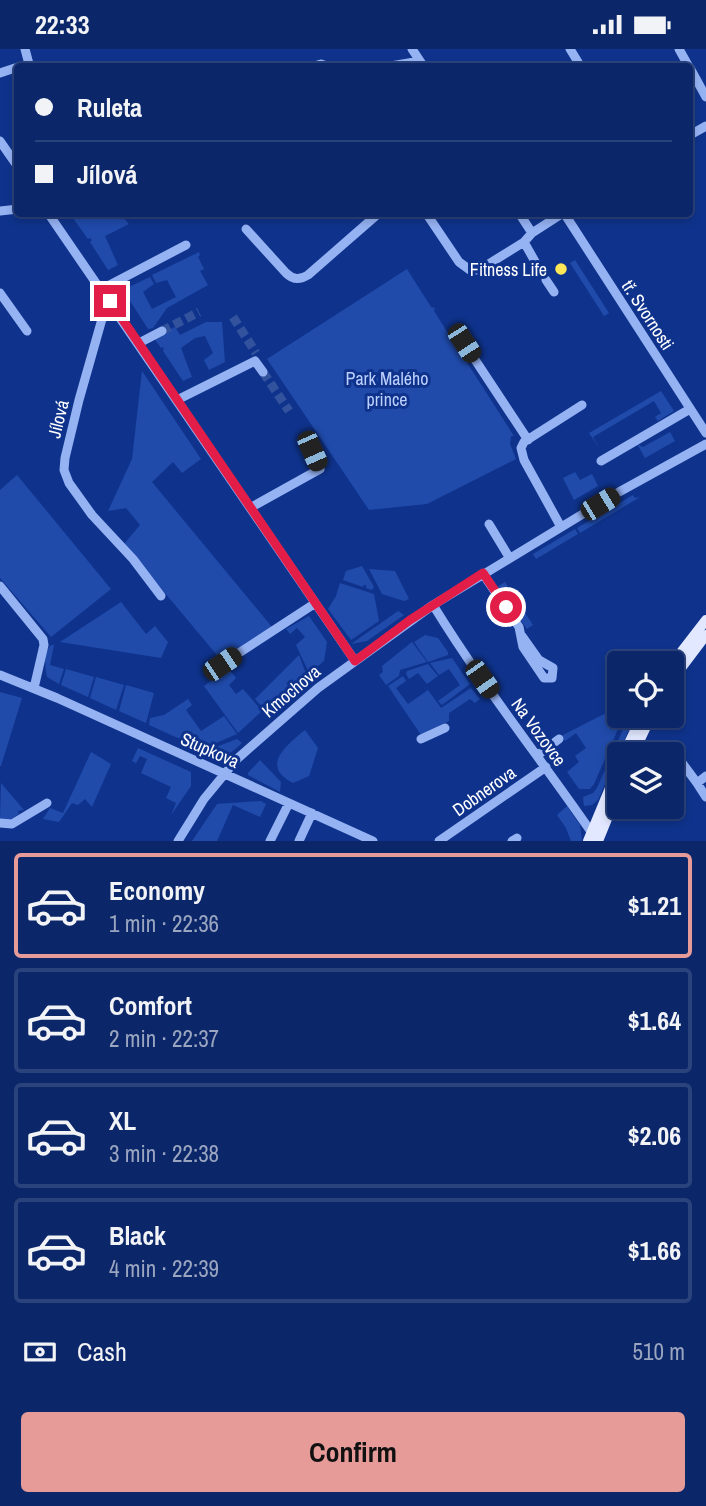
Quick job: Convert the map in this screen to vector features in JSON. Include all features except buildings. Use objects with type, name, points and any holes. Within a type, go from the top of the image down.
[{"type":"main road","points":[[682,651],[706,620]]},
{"type":"main road","points":[[684,664],[706,635]]},
{"type":"main road","points":[[595,839],[607,803]]},
{"type":"main road","points":[[595,839],[607,814]]},
{"type":"street","points":[[693,74],[706,97]]},
{"type":"street","points":[[0,141],[14,161]]},
{"type":"street","points":[[51,217],[355,661]]},
{"type":"street","points":[[246,229],[289,276],[300,279],[374,217]]},
{"type":"street","points":[[429,217],[459,262],[470,270],[479,270],[524,242],[532,233],[557,217]]},
{"type":"street","points":[[522,217],[532,233]]},
{"type":"street","name":"tř. Svornosti","points":[[566,217],[706,433]]},
{"type":"street","points":[[524,242],[537,265]]},
{"type":"street","points":[[102,289],[186,245]]},
{"type":"street","points":[[546,280],[554,292]]},
{"type":"street","points":[[0,293],[27,331]]},
{"type":"street","name":"Jílová","points":[[115,308],[102,319],[64,466],[68,483],[161,596]]},
{"type":"street","points":[[139,343],[162,331]]},
{"type":"street","points":[[464,343],[528,440]]},
{"type":"street","points":[[177,400],[256,357],[263,372]]},
{"type":"street","points":[[561,527],[522,455],[521,446],[582,405]]},
{"type":"street","points":[[601,461],[690,408]]},
{"type":"street","name":"Kmochova","points":[[178,841],[224,773],[249,747],[304,699],[433,605],[483,573],[706,444]]},
{"type":"street","points":[[250,508],[320,469],[312,451]]},
{"type":"street","points":[[489,524],[509,558]]},
{"type":"street","points":[[483,573],[539,660],[553,668],[552,678],[544,678],[523,647],[522,636]]},
{"type":"street","points":[[0,586],[43,639],[34,688]]},
{"type":"street","points":[[222,664],[314,604]]},
{"type":"street","name":"Na Vozovce","points":[[433,605],[516,729],[538,755],[595,839]]},
{"type":"street","name":"Stupkova","points":[[0,675],[373,841]]},
{"type":"street","points":[[421,739],[445,728]]},
{"type":"street","points":[[538,755],[559,739]]},
{"type":"street","points":[[684,765],[706,797]]},
{"type":"street","name":"Dobnerova","points":[[439,841],[546,767]]},
{"type":"street","points":[[697,783],[706,776]]},
{"type":"street","points":[[0,823],[12,824],[47,803]]},
{"type":"street","points":[[270,841],[289,803]]},
{"type":"street","points":[[299,841],[312,813]]},
{"type":"green space","points":[[72,217],[123,217],[129,224],[105,236],[118,265],[108,270],[90,242],[92,240],[88,239]]},
{"type":"green space","points":[[199,252],[198,257],[204,269],[200,271],[208,285],[167,308],[153,328],[148,329],[123,290],[150,277],[154,284],[143,292],[152,309],[176,297],[167,280],[156,283],[152,275]]},
{"type":"green space","points":[[575,260],[609,313],[604,316],[570,263]]},
{"type":"green space","name":"Park Malého prince","points":[[407,269],[431,307],[435,308],[434,311],[514,436],[511,436],[510,444],[516,459],[427,504],[369,510],[267,359]]},
{"type":"green space","points":[[206,322],[222,322],[225,362],[209,370],[204,360],[213,353],[205,336],[195,338],[181,348],[192,377],[183,381],[163,351],[164,347],[161,348],[153,337],[175,327],[180,335]]},
{"type":"green space","points":[[142,371],[201,459],[182,473],[173,462],[152,482],[272,627],[221,660],[124,544],[140,525],[126,508],[108,511],[132,459]]},
{"type":"green space","points":[[661,391],[674,411],[658,421],[655,417],[661,413],[654,401],[593,437],[600,449],[589,433]]},
{"type":"green space","points":[[670,432],[675,441],[645,458],[637,444],[643,447]]},
{"type":"green space","points":[[575,472],[580,480],[592,474],[598,486],[574,500],[563,478]]},
{"type":"green space","points":[[17,475],[111,589],[51,637],[0,578],[0,490]]},
{"type":"green space","points":[[633,495],[635,498],[640,497],[580,533],[577,528]]},
{"type":"green space","points":[[575,529],[578,534],[536,559],[533,554]]},
{"type":"green space","points":[[362,566],[374,587],[372,590],[366,588],[366,585],[363,587],[343,580],[346,571]]},
{"type":"green space","points":[[369,569],[395,571],[409,599],[404,601],[382,594]]},
{"type":"green space","points":[[505,582],[533,625],[527,629],[497,587]]},
{"type":"green space","points":[[340,583],[374,594],[379,621],[351,640],[328,609]]},
{"type":"green space","points":[[121,602],[146,634],[155,626],[168,642],[161,658],[60,642]]},
{"type":"green space","points":[[398,611],[404,615],[367,641],[351,644]]},
{"type":"green space","points":[[309,616],[327,642],[324,661],[309,673],[296,645],[305,637],[297,628],[290,634],[286,629]]},
{"type":"green space","points":[[425,635],[438,638],[448,655],[428,662],[414,642]]},
{"type":"green space","points":[[412,642],[427,662],[400,670],[399,676],[386,685],[379,675],[383,672],[382,666]]},
{"type":"green space","points":[[51,645],[54,645],[50,665],[64,669],[59,684],[47,677],[46,656]]},
{"type":"green space","points":[[299,655],[306,674],[264,709],[255,699]]},
{"type":"green space","points":[[452,658],[470,684],[442,705],[438,701],[460,685],[449,669],[439,675],[430,663]]},
{"type":"green space","points":[[428,664],[438,676],[427,684],[418,673],[409,679],[407,671]]},
{"type":"green space","points":[[228,668],[236,678],[229,685],[236,694],[243,689],[262,711],[238,733],[204,686]]},
{"type":"green space","points":[[66,669],[94,677],[88,697],[61,685]]},
{"type":"green space","points":[[403,676],[406,681],[396,688],[408,704],[428,690],[441,708],[471,688],[480,699],[475,703],[470,699],[449,713],[449,721],[421,735],[388,686]]},
{"type":"green space","points":[[96,677],[124,685],[116,710],[90,698]]},
{"type":"green space","points":[[126,685],[154,693],[146,723],[119,711]]},
{"type":"green space","points":[[0,692],[22,698],[1,766],[0,766]]},
{"type":"green space","points":[[188,699],[192,705],[186,710],[201,731],[224,716],[237,734],[202,749],[149,725],[150,718],[164,715]]},
{"type":"green space","points":[[607,713],[607,728],[618,728],[612,742],[607,742],[607,754],[590,789],[579,789],[567,772],[579,762],[575,756],[586,748],[576,733],[565,741],[561,736]]},
{"type":"green space","points":[[624,728],[630,728],[624,742],[617,742]]},
{"type":"green space","points":[[305,730],[318,748],[309,776],[293,783],[278,770],[277,762],[285,748]]},
{"type":"green space","points":[[237,739],[242,743],[223,757],[213,759],[201,756],[203,752]]},
{"type":"green space","points":[[138,748],[191,772],[191,786],[171,815],[176,803],[166,798],[171,787],[141,773],[147,759],[140,756],[136,763],[132,761]]},
{"type":"green space","points":[[91,752],[111,764],[92,807],[85,799],[78,805],[72,803],[59,822],[43,819],[50,808],[63,813]]},
{"type":"green space","points":[[260,760],[281,782],[280,792],[248,775]]},
{"type":"green space","points":[[607,766],[607,780],[598,800],[592,805],[584,806],[583,797],[597,788]]},
{"type":"green space","points":[[1,783],[24,810],[18,811],[19,814],[10,820],[0,820]]},
{"type":"green space","points":[[261,801],[266,804],[260,817],[233,805],[217,841],[192,841],[217,804]]},
{"type":"green space","points":[[567,806],[580,825],[582,841],[571,841],[557,815]]},
{"type":"tunnel","points":[[162,331],[199,312]]},
{"type":"tunnel","points":[[233,317],[256,353]]},
{"type":"tunnel","points":[[263,372],[289,411]]},
{"type":"place","name":"Fitness Life","points":[[561,269]]},
{"type":"route","points":[[110,301],[355,661],[410,620],[483,573],[506,607]]}]
